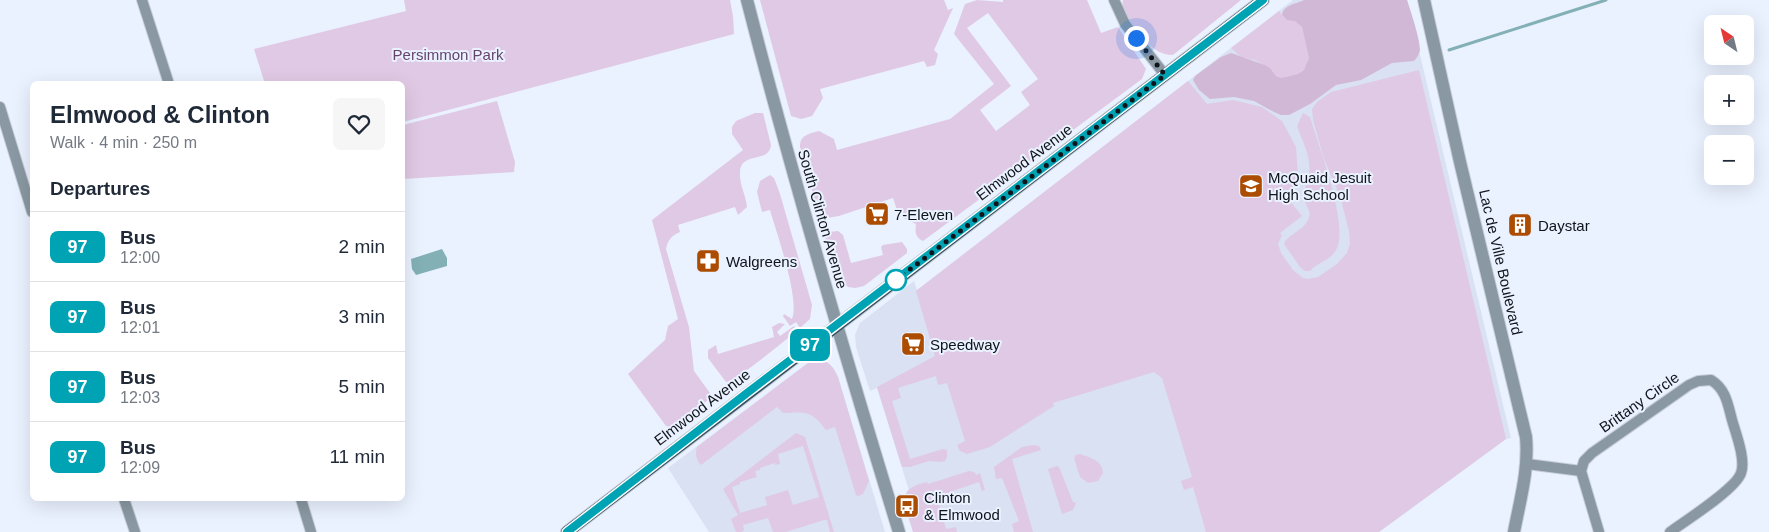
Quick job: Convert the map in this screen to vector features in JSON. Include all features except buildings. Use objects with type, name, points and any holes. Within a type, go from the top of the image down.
[{"type":"main road","name":"Elmwood Avenue","points":[[567,532],[1263,0]]},
{"type":"street","points":[[142,0],[168,81]]},
{"type":"street","name":"South Clinton Avenue","points":[[747,0],[772,98],[836,325],[899,532]]},
{"type":"street","points":[[1114,0],[1125,24],[1165,75]]},
{"type":"street","name":"Lac de Ville Boulevard","points":[[1424,0],[1462,171],[1526,437],[1527,464],[1514,532]]},
{"type":"street","points":[[0,107],[30,205]]},
{"type":"street","name":"Brittany Circle","points":[[1581,471],[1584,460],[1592,453],[1689,384],[1706,379],[1717,383],[1726,396],[1742,460],[1741,474],[1737,481],[1725,492],[1670,532]]},
{"type":"street","points":[[1527,464],[1581,471],[1599,532]]},
{"type":"street","points":[[125,501],[135,532]]},
{"type":"street","points":[[302,501],[311,532]]},
{"type":"shaded area","name":"McQuaid Jesuit High School","points":[[1293,0],[1407,0],[1511,438],[1506,439],[1379,532],[922,532],[877,388],[870,391],[856,347],[855,335],[860,323],[914,281],[917,290]]},
{"type":"shaded area","points":[[1304,0],[1407,0],[1419,39],[1420,50],[1414,61],[1392,63],[1361,80],[1336,85],[1310,104],[1289,115],[1281,115],[1254,101],[1234,97],[1210,99],[1199,90],[1193,80],[1195,76],[1221,57],[1231,53],[1265,65],[1276,76],[1281,78],[1298,74],[1304,70],[1309,58],[1302,27],[1295,21],[1287,20],[1282,15],[1287,7]]},
{"type":"shaded area","points":[[442,249],[447,258],[447,266],[416,275],[412,269],[411,259]]},
{"type":"shaded area","points":[[814,360],[827,362],[834,369],[838,377],[885,532],[709,532],[668,468]]},
{"type":"green space","name":"Persimmon Park","points":[[404,0],[730,0],[734,34],[405,121],[405,81],[264,81],[254,49],[406,11]]},
{"type":"green space","points":[[760,0],[944,0],[948,10],[953,8],[934,50],[938,54],[935,65],[927,67],[924,61],[820,89],[823,98],[812,116],[801,119],[791,116]]},
{"type":"green space","points":[[977,0],[1003,2],[1003,0],[1087,0],[1101,33],[1118,27],[1146,69],[1142,79],[923,241],[916,234],[916,224],[899,216],[893,198],[839,216],[827,218],[819,216],[800,147],[803,137],[819,131],[834,139],[837,150],[950,119],[994,84],[954,34],[965,4]],"holes":[[[988,13],[1038,79],[1021,92],[1030,105],[996,131],[980,110],[1011,86],[967,28]]]},
{"type":"green space","points":[[1123,0],[1241,0],[1173,55],[1164,54],[1156,50],[1142,38],[1122,7]]},
{"type":"green space","points":[[1279,11],[1284,18],[1295,20],[1302,27],[1309,58],[1304,70],[1298,74],[1281,78],[1276,76],[1270,68],[1255,60],[1241,57],[1231,48]]},
{"type":"green space","name":"McQuaid Jesuit High School","points":[[1419,70],[1506,439],[1379,532],[1206,532],[1193,487],[1184,490],[1181,481],[1192,477],[1162,378],[1154,372],[1053,403],[1054,406],[990,447],[967,454],[960,451],[957,445],[965,441],[947,383],[938,385],[936,376],[898,388],[901,398],[892,401],[910,459],[943,449],[947,450],[947,457],[945,461],[929,461],[910,467],[902,467],[877,387],[935,356],[916,291],[1188,81],[1207,104],[1233,100],[1262,107],[1282,121],[1296,147],[1298,176],[1290,201],[1302,216],[1280,233],[1282,235],[1278,244],[1281,253],[1293,270],[1303,278],[1308,279],[1318,277],[1337,264],[1347,253],[1350,244],[1349,231],[1340,196],[1324,159],[1313,120],[1312,109],[1317,102],[1331,92]]},
{"type":"green space","points":[[497,101],[515,162],[514,172],[405,179],[405,124]]},
{"type":"green space","points":[[755,113],[763,113],[771,145],[769,151],[765,154],[750,159],[742,166],[740,172],[741,181],[747,207],[738,215],[735,207],[678,225],[680,232],[672,237],[666,249],[689,327],[694,371],[710,393],[708,400],[677,425],[666,426],[628,374],[665,340],[668,326],[678,319],[652,220],[743,150],[732,134],[732,127],[736,121]]},
{"type":"green space","points":[[1303,113],[1310,117],[1331,185],[1339,223],[1339,239],[1336,250],[1331,257],[1310,271],[1305,271],[1300,267],[1284,244],[1306,224],[1310,214],[1304,195],[1309,175],[1309,161],[1297,126]]},
{"type":"green space","points":[[770,175],[774,178],[780,194],[812,305],[810,319],[800,328],[796,322],[790,326],[783,316],[784,314],[792,319],[794,310],[790,282],[770,210],[762,212],[757,192],[760,181]]},
{"type":"green space","points":[[838,231],[843,235],[851,263],[883,255],[881,247],[883,245],[902,242],[907,249],[907,253],[864,286],[848,287],[838,279],[825,237],[829,232]]},
{"type":"green space","points":[[779,323],[785,324],[777,332],[780,336],[794,326],[797,331],[750,368],[726,382],[708,358],[708,350],[716,345],[718,354],[774,337],[772,327]]},
{"type":"green space","points":[[814,360],[823,360],[829,364],[838,377],[869,481],[863,494],[856,495],[835,427],[826,430],[812,416],[803,413],[783,413],[777,407],[701,465],[699,463],[696,457],[697,447]]},
{"type":"green space","points":[[796,433],[805,437],[834,532],[830,532],[827,520],[824,520],[786,532],[773,532],[768,518],[743,525],[744,530],[742,532],[736,532],[731,519],[738,515],[723,489]],"holes":[[[803,446],[819,497],[793,505],[788,490],[765,497],[767,505],[740,513],[732,487],[740,484],[740,482],[757,477],[755,471],[760,470],[760,468],[775,463],[775,465],[780,464],[778,454]]]},
{"type":"green space","points":[[1039,446],[1041,450],[1012,459],[1033,532],[1014,532],[1012,524],[1019,521],[1002,478],[996,479],[994,467],[1022,447]]},
{"type":"green space","points":[[1080,454],[1095,460],[1101,465],[1103,473],[1098,481],[1088,483],[1080,477],[1074,458]]},
{"type":"green space","points":[[1057,466],[1073,502],[1076,503],[1073,510],[1062,514],[1048,469]]},
{"type":"green space","points":[[969,471],[977,475],[980,473],[985,490],[982,491],[979,482],[947,493],[949,501],[939,504],[946,529],[956,527],[957,532],[913,532],[904,503],[904,498],[908,491],[918,484],[927,482],[928,484]]},
{"type":"waterway","points":[[1449,50],[1606,0]]},
{"type":"bus line","name":"97","points":[[567,532],[670,451],[1263,0]]},
{"type":"place","name":"McQuaid Jesuit High School","points":[[1251,186]]},
{"type":"place","name":"7-Eleven","points":[[877,214]]},
{"type":"place","name":"Daystar","points":[[1520,225]]},
{"type":"place","name":"Walgreens","points":[[708,261]]},
{"type":"place","name":"Speedway","points":[[913,344]]},
{"type":"place","name":"Clinton & Elmwood","points":[[907,506]]},
{"type":"route","points":[[896,280],[1165,75],[1136,38]]}]
